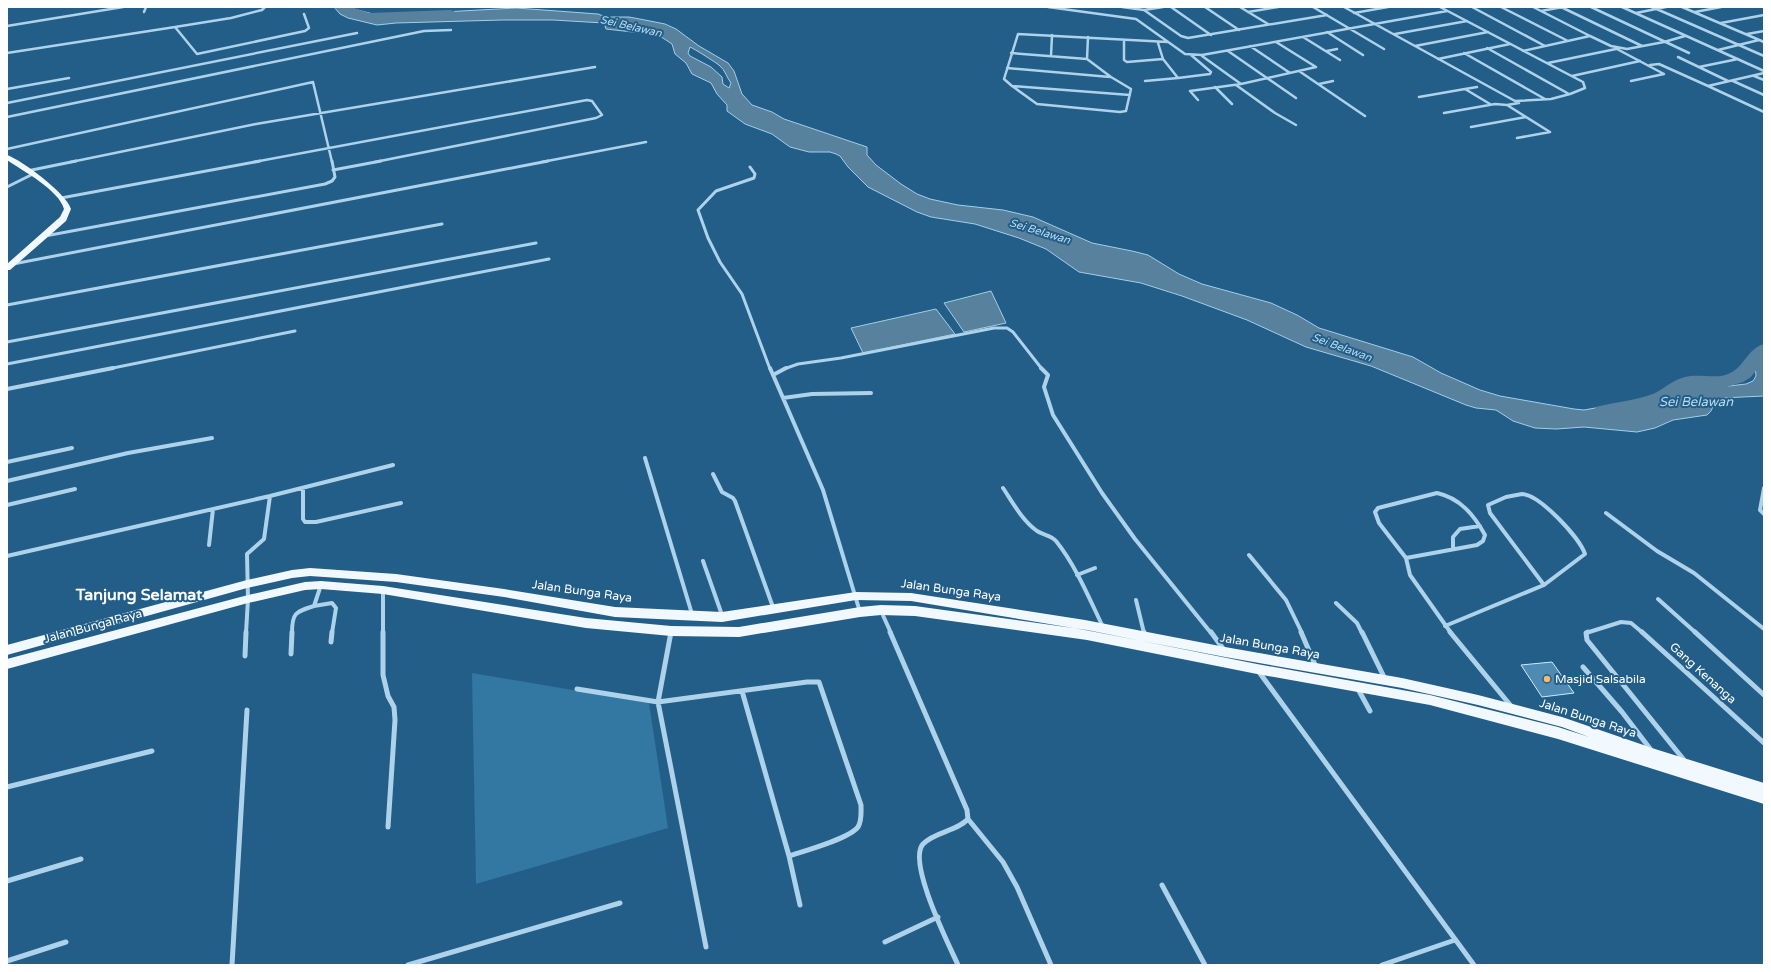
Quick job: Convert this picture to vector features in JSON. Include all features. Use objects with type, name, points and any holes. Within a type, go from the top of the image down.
[{"type":"main road","points":[[7,157],[17,165],[30,172],[61,198],[67,208],[66,214],[44,236],[9,266]]},
{"type":"main road","name":"Jalan Bunga Raya","points":[[7,650],[247,584],[292,574],[310,572],[396,578],[504,593],[615,612],[722,617],[856,596],[892,595],[929,599],[1104,629],[1317,669],[1386,680],[1513,708],[1562,722],[1655,755],[1764,789]]},
{"type":"main road","name":"Jalan Bunga Raya","points":[[7,664],[248,599],[305,586],[321,585],[383,590],[517,613],[586,623],[671,631],[739,632],[860,612],[881,610],[915,611],[1088,635],[1257,669],[1430,700],[1558,733],[1764,798]]},
{"type":"main road","points":[[640,628],[645,613]]},
{"type":"street","points":[[7,26],[123,7]]},
{"type":"street","points":[[144,12],[146,7]]},
{"type":"street","points":[[7,53],[231,18],[262,10],[265,7]]},
{"type":"street","points":[[1048,7],[1136,19],[1185,54],[1190,55],[1202,55],[1228,51],[1302,36],[1447,11]]},
{"type":"street","points":[[1122,7],[1126,9],[1139,8],[1144,10],[1184,37],[1190,38],[1326,15]]},
{"type":"street","points":[[1144,10],[1162,7]]},
{"type":"street","points":[[1171,7],[1211,35]]},
{"type":"street","points":[[1205,7],[1239,30]]},
{"type":"street","points":[[1240,7],[1268,24]]},
{"type":"street","points":[[1248,12],[1278,7]]},
{"type":"street","points":[[1312,7],[1384,49]]},
{"type":"street","points":[[1344,7],[1509,98],[1524,102]]},
{"type":"street","points":[[1354,13],[1388,7]]},
{"type":"street","points":[[1442,7],[1583,82],[1585,88],[1569,94],[1546,99],[1507,105],[1490,105],[1444,113]]},
{"type":"street","points":[[1472,7],[1545,46]]},
{"type":"street","points":[[1501,7],[1568,41]]},
{"type":"street","points":[[1533,7],[1664,74],[1631,81]]},
{"type":"street","points":[[1541,11],[1563,7],[1643,46]]},
{"type":"street","points":[[1591,7],[1689,53]]},
{"type":"street","points":[[1622,7],[1764,72]]},
{"type":"street","points":[[1652,7],[1764,56]]},
{"type":"street","points":[[1635,13],[1666,7]]},
{"type":"street","points":[[1682,7],[1764,42]]},
{"type":"street","points":[[1695,12],[1721,7]]},
{"type":"street","points":[[175,27],[197,54],[305,31],[309,28],[304,14]]},
{"type":"street","points":[[1721,23],[1764,15]]},
{"type":"street","points":[[1394,34],[1467,21]]},
{"type":"street","points":[[7,117],[424,31],[451,30]]},
{"type":"street","points":[[1747,34],[1764,31]]},
{"type":"street","points":[[1326,32],[1363,55]]},
{"type":"street","points":[[1415,46],[1488,32]]},
{"type":"street","points":[[7,104],[357,33]]},
{"type":"street","points":[[1011,53],[1087,59],[1111,77],[1130,87],[1130,95],[1126,111],[1037,104],[1032,102],[1004,78],[1011,53],[1018,34],[1088,37],[1158,43],[1168,42]]},
{"type":"street","points":[[1051,56],[1052,35]]},
{"type":"street","points":[[1302,36],[1340,60]]},
{"type":"street","points":[[1523,51],[1590,36]]},
{"type":"street","points":[[1547,63],[1615,48],[1628,48],[1664,42],[1685,36]]},
{"type":"street","points":[[1087,59],[1088,37]]},
{"type":"street","points":[[1717,50],[1759,40]]},
{"type":"street","points":[[1124,41],[1124,60],[1127,62],[1163,59]]},
{"type":"street","points":[[1198,100],[1190,91],[1242,84],[1316,67],[1275,41]]},
{"type":"street","points":[[1158,43],[1163,59],[1178,78]]},
{"type":"street","points":[[1438,59],[1510,44]]},
{"type":"street","points":[[1250,46],[1290,73]]},
{"type":"street","points":[[1487,48],[1569,94]]},
{"type":"street","points":[[1326,51],[1338,49]]},
{"type":"street","points":[[1228,51],[1296,98]]},
{"type":"street","points":[[1464,53],[1546,99]]},
{"type":"street","points":[[1145,81],[1210,74],[1211,72],[1206,66],[1190,55]]},
{"type":"street","points":[[1202,55],[1242,84]]},
{"type":"street","points":[[1678,57],[1728,82]]},
{"type":"street","points":[[1698,67],[1738,59]]},
{"type":"street","points":[[1572,76],[1640,61]]},
{"type":"street","points":[[1649,66],[1659,64],[1764,112]]},
{"type":"street","points":[[7,187],[30,172],[321,113],[595,67]]},
{"type":"street","points":[[1007,68],[1111,77]]},
{"type":"street","points":[[1299,71],[1365,116]]},
{"type":"street","points":[[1708,86],[1753,76],[1764,72]]},
{"type":"street","points":[[1753,76],[1764,80]]},
{"type":"street","points":[[7,89],[69,78]]},
{"type":"street","points":[[1732,80],[1764,95]]},
{"type":"street","points":[[1319,84],[1333,81]]},
{"type":"street","points":[[7,149],[124,122],[313,82],[335,177],[332,181],[325,184],[44,236]]},
{"type":"street","points":[[1236,85],[1275,113],[1296,124]]},
{"type":"street","points":[[1012,86],[1130,95]]},
{"type":"street","points":[[1215,87],[1232,104]]},
{"type":"street","points":[[1419,97],[1478,87]]},
{"type":"street","points":[[1465,89],[1490,105]]},
{"type":"street","points":[[61,198],[587,100],[592,101],[602,115],[592,119],[486,141],[333,170]]},
{"type":"street","points":[[1507,105],[1550,132],[1517,138]]},
{"type":"street","points":[[1471,127],[1526,117]]},
{"type":"street","points":[[9,266],[646,142]]},
{"type":"street","points":[[750,167],[755,174],[754,178],[716,190],[698,210],[708,238],[720,262],[742,294],[755,332],[822,490],[860,612]]},
{"type":"street","points":[[7,306],[442,224]]},
{"type":"street","points":[[7,342],[536,243]]},
{"type":"street","points":[[7,364],[549,259]]},
{"type":"street","points":[[773,374],[787,367],[798,364],[841,358],[994,328],[1007,328],[1012,332],[1048,376],[1044,386],[1053,415],[1102,493],[1135,539],[1199,617],[1225,652]]},
{"type":"street","points":[[7,389],[295,331]]},
{"type":"street","points":[[783,398],[838,393],[871,393]]},
{"type":"street","points":[[7,481],[128,453],[212,438]]},
{"type":"street","points":[[7,462],[72,448]]},
{"type":"street","points":[[645,458],[692,615]]},
{"type":"street","points":[[7,556],[270,496],[393,465]]},
{"type":"street","points":[[713,474],[722,494],[725,497],[733,498],[735,501],[774,610]]},
{"type":"street","points":[[303,488],[303,519],[305,522],[316,522],[401,503]]},
{"type":"street","points":[[1002,488],[1023,518],[1038,532],[1048,535],[1055,540],[1077,575],[1104,629]]},
{"type":"street","points":[[1764,488],[1760,510],[1764,514]]},
{"type":"street","points":[[7,505],[75,489]]},
{"type":"street","points":[[1406,558],[1477,545],[1483,541],[1485,535],[1480,526],[1462,504],[1446,494],[1437,493],[1378,508],[1375,512],[1379,523],[1406,558],[1410,574],[1445,626],[1513,708],[1524,724]]},
{"type":"street","points":[[1445,626],[1544,585],[1585,554],[1584,548],[1574,533],[1531,497],[1520,493],[1491,502],[1488,505],[1490,513],[1544,585]]},
{"type":"street","points":[[245,656],[248,599],[247,554],[251,548],[259,544],[264,539],[270,496]]},
{"type":"street","points":[[209,545],[214,509]]},
{"type":"street","points":[[1606,513],[1657,551],[1694,573],[1764,629]]},
{"type":"street","points":[[1453,549],[1453,537],[1460,529],[1480,526]]},
{"type":"street","points":[[1249,555],[1286,600],[1295,617],[1317,669]]},
{"type":"street","points":[[703,561],[722,617]]},
{"type":"street","points":[[1077,575],[1096,568]]},
{"type":"street","points":[[314,606],[321,585]]},
{"type":"street","points":[[383,590],[383,675],[388,696],[394,707],[395,720],[388,827]]},
{"type":"street","points":[[1658,599],[1764,695]]},
{"type":"street","points":[[1136,600],[1146,637]]},
{"type":"street","points":[[1336,602],[1357,623],[1386,680]]},
{"type":"street","points":[[291,654],[292,619],[299,611],[314,606],[332,603],[335,605],[336,608],[331,642]]},
{"type":"street","points":[[881,610],[967,810],[968,819],[1003,862],[1017,887],[1051,965]]},
{"type":"street","name":"Gang Kenanga","points":[[1688,765],[1585,636],[1586,634],[1591,631],[1626,622],[1636,627],[1764,743]]},
{"type":"street","points":[[671,631],[658,702],[706,947]]},
{"type":"street","points":[[1246,656],[1474,965]]},
{"type":"street","points":[[1583,667],[1622,712],[1655,755]]},
{"type":"street","points":[[576,689],[658,702],[807,682],[819,682],[861,805],[861,821],[858,827],[848,834],[789,856]]},
{"type":"street","points":[[1357,687],[1370,711]]},
{"type":"street","points":[[742,691],[789,856],[800,905]]},
{"type":"street","points":[[232,965],[247,710]]},
{"type":"street","points":[[7,787],[152,751]]},
{"type":"street","points":[[958,965],[922,877],[919,859],[920,847],[932,836],[964,825],[968,819]]},
{"type":"street","points":[[7,881],[80,859]]},
{"type":"street","points":[[1162,885],[1205,965]]},
{"type":"street","points":[[408,965],[620,903]]},
{"type":"street","points":[[885,942],[938,917]]},
{"type":"street","points":[[1382,965],[1455,940]]},
{"type":"street","points":[[7,961],[66,942]]},
{"type":"shaded area","points":[[472,673],[649,703],[668,828],[476,884]]},
{"type":"water","name":"Sei Belawan","points":[[334,7],[346,7],[377,15],[516,8],[598,14],[606,17],[629,17],[665,24],[676,29],[699,46],[728,63],[734,71],[742,94],[752,105],[772,112],[784,119],[867,147],[867,155],[876,165],[917,194],[930,199],[958,205],[1003,210],[1033,217],[1092,243],[1148,255],[1179,274],[1202,284],[1271,303],[1297,315],[1319,328],[1413,357],[1441,373],[1480,390],[1500,396],[1574,409],[1584,410],[1618,404],[1638,407],[1675,397],[1690,384],[1698,383],[1729,386],[1746,384],[1753,381],[1756,376],[1755,365],[1764,356],[1764,396],[1721,398],[1715,402],[1711,411],[1707,415],[1673,420],[1655,428],[1637,432],[1584,427],[1556,429],[1535,428],[1513,421],[1496,410],[1476,408],[1466,405],[1371,366],[1306,347],[1247,320],[1182,296],[1141,283],[1079,272],[1046,249],[1019,238],[975,224],[931,217],[917,212],[868,187],[848,167],[840,156],[830,152],[809,152],[790,147],[772,134],[745,124],[727,111],[727,105],[717,94],[711,83],[692,74],[686,63],[675,54],[672,44],[663,38],[650,34],[606,29],[604,23],[553,20],[502,20],[396,23],[377,25],[348,18],[340,14]],"holes":[[[690,47],[722,68],[731,83],[729,88],[723,84],[722,77],[711,67],[690,56],[688,53]]]},
{"type":"water","points":[[991,291],[1006,323],[964,332],[944,303]]},
{"type":"water","points":[[936,309],[955,334],[863,353],[851,328]]},
{"type":"building","name":"Masjid Salsabila","points":[[1552,662],[1574,693],[1542,697],[1521,665]]},
{"type":"waterway","name":"Sei Belawan","points":[[340,7],[368,17],[450,13]]},
{"type":"waterway","name":"Sei Belawan","points":[[1603,412],[1652,401],[1665,396],[1679,385],[1685,383],[1698,381],[1717,382],[1736,378],[1745,372],[1764,350]]},
{"type":"place","name":"Masjid Salsabila","points":[[1547,679]]},
{"type":"district","name":"Tanjung Selamat","points":[[139,594]]}]
